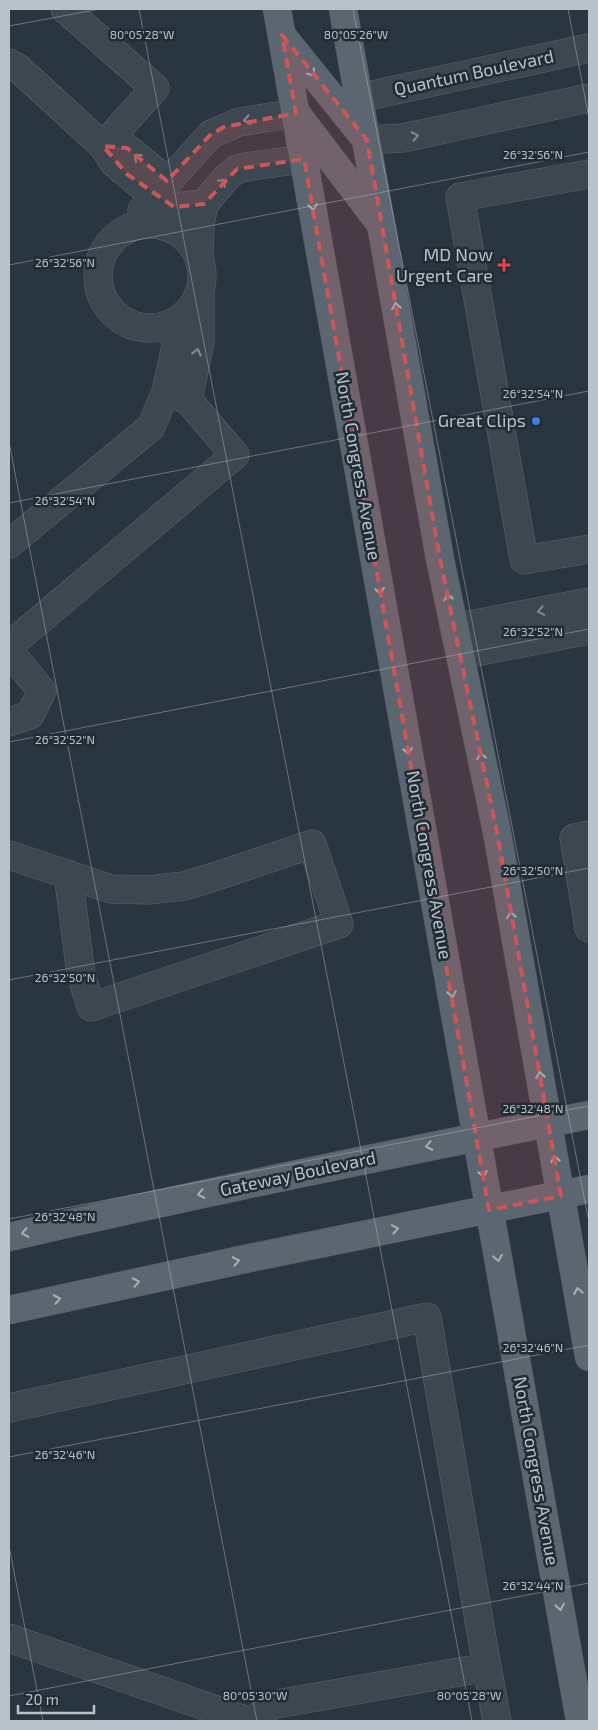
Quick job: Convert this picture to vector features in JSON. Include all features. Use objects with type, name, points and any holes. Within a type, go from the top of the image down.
[{"type":"main road","points":[[343,9],[440,559],[497,832],[589,1357]]},
{"type":"main road","points":[[280,22],[366,140]]},
{"type":"main road","name":"North Congress Avenue","points":[[280,22],[580,1721]]},
{"type":"main road","points":[[296,113],[381,226]]},
{"type":"main road","name":"Gateway Boulevard","points":[[9,1237],[223,1189],[476,1137],[589,1116]]},
{"type":"main road","points":[[9,1310],[255,1257],[589,1189]]},
{"type":"street","points":[[65,9],[155,88],[103,146]]},
{"type":"street","name":"Quantum Boulevard","points":[[359,98],[589,48]]},
{"type":"street","points":[[9,63],[18,68],[103,146],[127,148],[174,207],[204,204]]},
{"type":"street","points":[[366,140],[403,138],[589,98]]},
{"type":"street","points":[[122,233],[211,134],[239,122],[296,113]]},
{"type":"street","points":[[9,544],[151,427],[177,396],[200,342],[200,291],[202,275],[199,258],[200,225],[204,204],[227,177],[237,169],[304,159]]},
{"type":"street","points":[[589,174],[460,197],[524,560],[589,549]]},
{"type":"street","points":[[199,258],[190,244],[178,232],[156,225],[139,225],[122,233],[110,242],[101,256],[97,273],[99,290],[106,305],[117,317],[132,326],[149,328],[166,326],[181,318],[192,306],[200,291]]},
{"type":"street","points":[[9,646],[235,455],[177,396],[177,341],[166,326]]},
{"type":"street","points":[[454,628],[589,602]]},
{"type":"street","points":[[460,655],[589,630]]},
{"type":"street","points":[[9,651],[42,691],[30,715],[9,722]]},
{"type":"street","points":[[589,835],[574,838],[589,928]]},
{"type":"street","points":[[9,855],[68,874],[111,889],[148,890],[184,886],[312,844],[339,924],[91,1008],[81,974],[68,874]]},
{"type":"street","points":[[9,1408],[427,1317],[497,1721]]},
{"type":"street","points":[[9,1638],[248,1721]]},
{"type":"street","points":[[254,1721],[271,1705],[487,1667]]},
{"type":"highlighted area","points":[[282,35],[367,140],[440,559],[497,832],[561,1196],[489,1210],[304,159],[237,169],[204,204],[174,207],[127,174],[103,146],[127,148],[167,181],[211,134],[224,127],[296,113]]},
{"type":"place","name":"MD Now Urgent Care","points":[[504,265]]},
{"type":"place","name":"Great Clips","points":[[536,421]]}]
